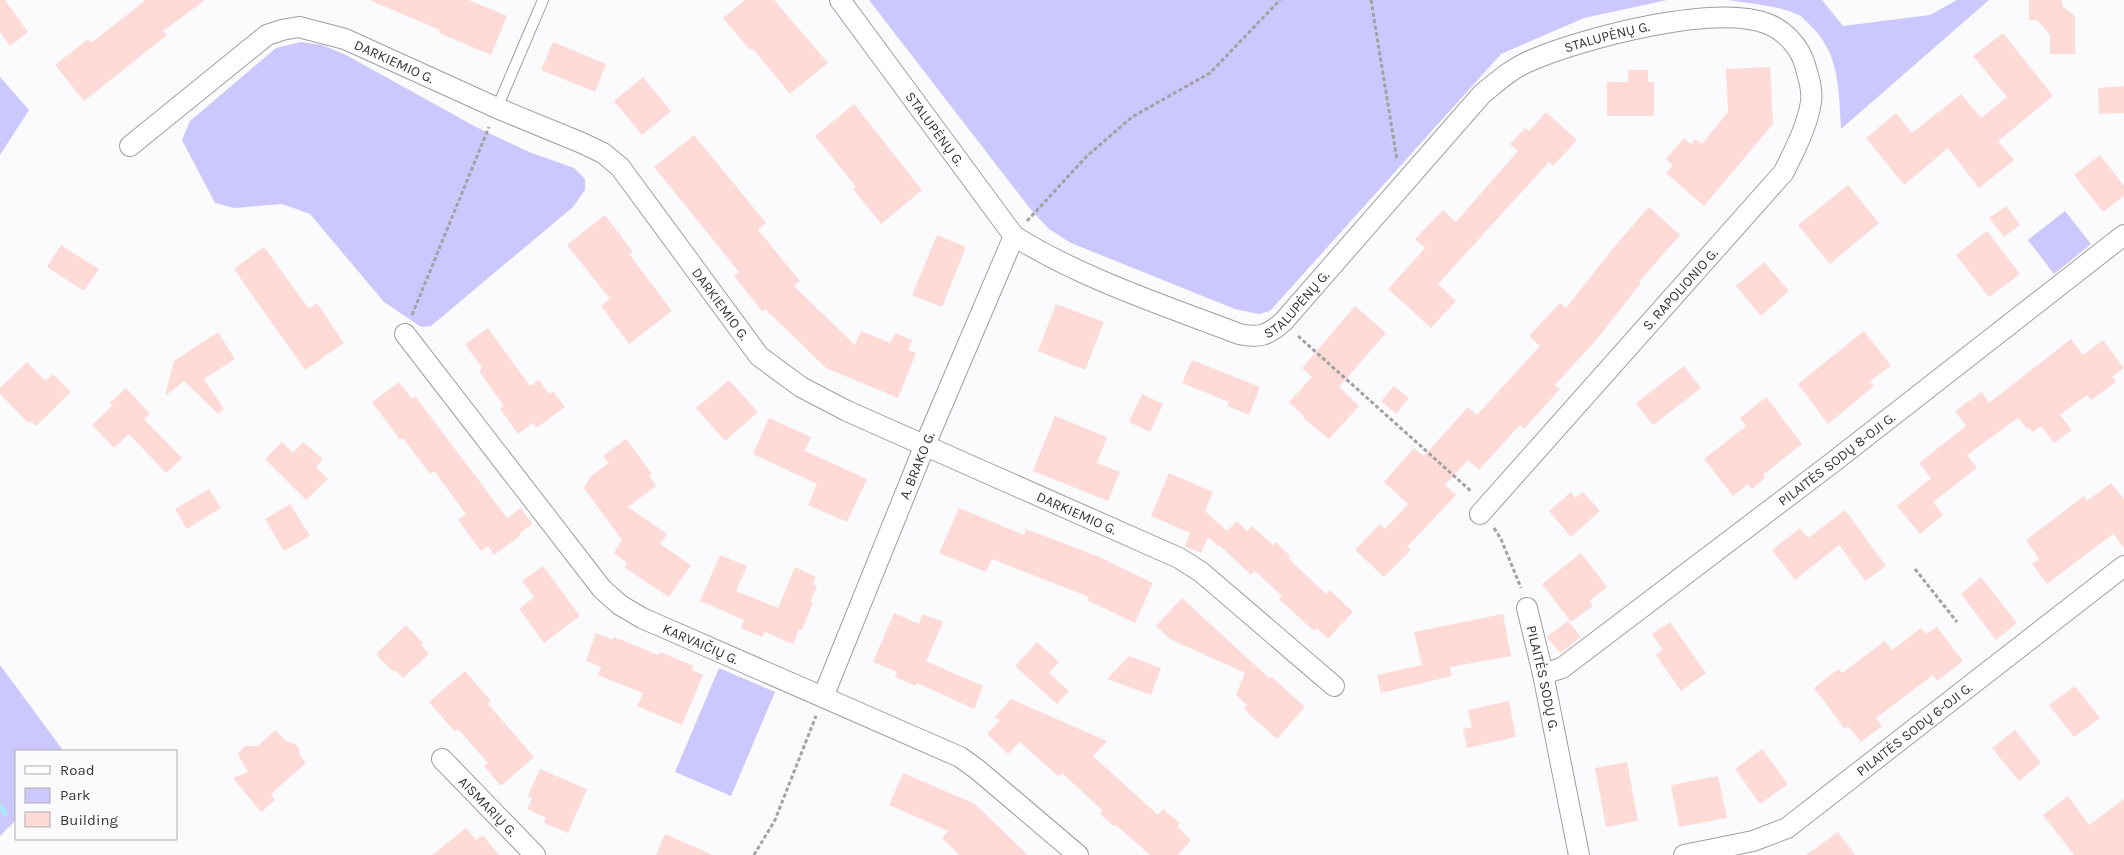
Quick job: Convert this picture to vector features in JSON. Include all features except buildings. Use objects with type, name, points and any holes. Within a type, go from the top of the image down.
[{"type":"street","name":"STALUPĖNŲ G.","points":[[840,0],[1014,236],[1045,256],[1111,284],[1239,334],[1255,337],[1272,332],[1282,322],[1482,94],[1504,75],[1531,60],[1594,39],[1667,22],[1744,18],[1768,24],[1790,39]]},
{"type":"street","name":"DARKIEMIO G.","points":[[130,146],[266,35],[299,27],[345,39],[497,108],[596,150],[620,167],[759,356],[801,387],[847,411],[1179,558],[1201,572],[1334,686]]},
{"type":"street","name":"S. RAPOLIONIO G.","points":[[1484,510],[1784,172],[1804,129],[1811,100],[1803,57],[1790,39]]},
{"type":"street","name":"PILAITĖS SODŲ 8-OJI G.","points":[[1543,674],[1562,668],[1586,650],[1832,463],[2124,235]]},
{"type":"street","name":"A. BRAKO G.","points":[[824,697],[925,445],[1014,236]]},
{"type":"street","name":"KARVAIČIŲ G.","points":[[405,334],[602,589],[620,605],[642,618],[960,757],[1078,855]]},
{"type":"street","name":"PILAITĖS SODŲ 6-OJI G.","points":[[1684,855],[1752,841],[1787,828],[2124,566]]},
{"type":"street","name":"PILAITĖS SODŲ G.","points":[[1527,608],[1543,674],[1579,855]]},
{"type":"street","name":"AISMARIŲ G.","points":[[442,759],[535,855]]},
{"type":"lane","points":[[497,108],[542,0]]},
{"type":"path","points":[[1014,236],[1087,156],[1132,117],[1210,73],[1280,0]]},
{"type":"path","points":[[1371,0],[1401,187]]},
{"type":"path","points":[[405,334],[497,108]]},
{"type":"path","name":"PILAITĖS SODŲ G.","points":[[1282,322],[1484,510],[1502,539],[1515,570],[1527,608]]},
{"type":"path","points":[[1916,569],[1957,622]]},
{"type":"path","points":[[754,855],[775,820],[824,697]]},
{"type":"green space","points":[[869,0],[1667,0],[1584,18],[1501,54],[1270,311],[1259,314],[1235,309],[1071,243],[1049,229],[1032,211]]},
{"type":"green space","points":[[1728,0],[1822,0],[1843,26],[1930,15],[1957,0],[1989,0],[1841,129],[1838,89],[1833,63],[1822,39],[1813,28],[1801,16],[1791,12],[1773,7]]},
{"type":"green space","points":[[301,42],[322,45],[346,55],[476,127],[529,152],[574,168],[585,179],[585,190],[573,207],[431,326],[421,327],[384,302],[310,214],[282,204],[234,208],[215,203],[182,140],[190,121],[276,48]]},
{"type":"green space","points":[[0,77],[29,110],[0,155]]},
{"type":"green space","points":[[2065,211],[2091,244],[2054,274],[2028,240]]},
{"type":"green space","points":[[0,665],[62,750],[15,750],[15,821],[0,836]]},
{"type":"green space","points":[[719,668],[775,692],[731,796],[675,772]]},
{"type":"waterway","points":[[0,807],[5,813]]}]
